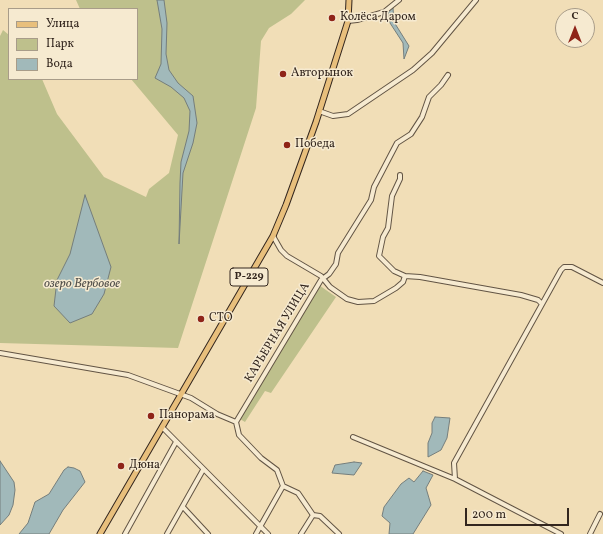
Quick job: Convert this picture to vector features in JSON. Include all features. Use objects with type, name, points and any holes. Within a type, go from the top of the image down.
[{"type":"main road","name":"Р-229","points":[[100,534],[273,236],[286,205],[319,111],[348,20],[349,0]]},
{"type":"street","points":[[348,20],[357,20],[384,12],[399,0]]},
{"type":"street","points":[[319,111],[333,116],[348,114],[414,70],[432,52],[476,0]]},
{"type":"street","name":"КАРЬЕРНАЯ УЛИЦА","points":[[236,422],[321,280],[329,274],[336,264],[338,253],[371,200],[374,187],[397,143],[411,134],[422,117],[429,97],[442,85],[448,75]]},
{"type":"street","points":[[400,175],[400,179],[392,196],[388,228],[383,237],[379,256],[394,271],[404,276],[420,277],[522,295],[532,298],[542,304]]},
{"type":"street","points":[[273,236],[281,250],[321,276],[321,280],[347,299],[368,302],[374,301],[396,288],[403,282],[404,276]]},
{"type":"street","points":[[454,478],[454,463],[564,267],[572,267],[603,283]]},
{"type":"street","points":[[0,353],[128,376],[191,398],[217,414],[236,422],[239,434],[261,458],[277,470],[283,486],[298,493],[313,515],[326,521],[339,534]]},
{"type":"street","points":[[162,427],[268,534]]},
{"type":"street","points":[[353,438],[454,478],[561,534]]},
{"type":"street","points":[[125,534],[176,442]]},
{"type":"street","points":[[167,534],[203,470]]},
{"type":"street","points":[[256,534],[283,486]]},
{"type":"street","points":[[183,507],[208,534]]},
{"type":"street","points":[[590,534],[600,514]]},
{"type":"street","points":[[301,534],[313,515]]},
{"type":"green space","points":[[76,0],[305,0],[291,14],[269,28],[261,41],[256,108],[178,348],[0,343],[0,36],[3,30],[8,34],[8,80],[42,80],[57,114],[104,177],[146,197],[149,189],[169,173],[178,135],[132,80],[138,80],[138,8],[80,8]]},
{"type":"green space","points":[[316,283],[336,297],[271,393],[265,391],[245,422],[240,419]]},
{"type":"water","points":[[157,0],[164,0],[167,23],[166,54],[169,70],[178,83],[193,96],[197,123],[193,143],[183,173],[179,244],[181,162],[189,131],[190,111],[184,98],[171,87],[155,78],[161,64],[162,29]]},
{"type":"water","points":[[393,8],[394,22],[409,46],[404,59],[403,43],[390,23],[388,13],[389,9]]},
{"type":"water","name":"озеро Вербовое","points":[[85,195],[111,267],[104,294],[92,314],[70,323],[54,306],[57,280],[70,254]]},
{"type":"water","points":[[435,417],[450,418],[447,438],[441,450],[428,457],[428,443],[432,433],[432,423]]},
{"type":"water","points":[[0,461],[14,482],[15,490],[13,505],[9,515],[0,525]]},
{"type":"water","points":[[354,462],[362,463],[354,475],[332,473],[335,465]]},
{"type":"water","points":[[68,467],[80,471],[85,482],[63,510],[49,534],[19,534],[28,523],[35,502],[49,494],[64,470]]},
{"type":"water","points":[[423,471],[433,475],[426,488],[431,505],[413,534],[389,534],[390,523],[382,516],[384,507],[401,484],[409,478],[414,482]]},
{"type":"place","name":"Колёса Даром","points":[[332,18]]},
{"type":"place","name":"Авторынок","points":[[283,74]]},
{"type":"place","name":"Победа","points":[[287,145]]},
{"type":"place","name":"СТО","points":[[201,319]]},
{"type":"place","name":"Панорама","points":[[151,416]]},
{"type":"place","name":"Дюна","points":[[121,466]]}]
